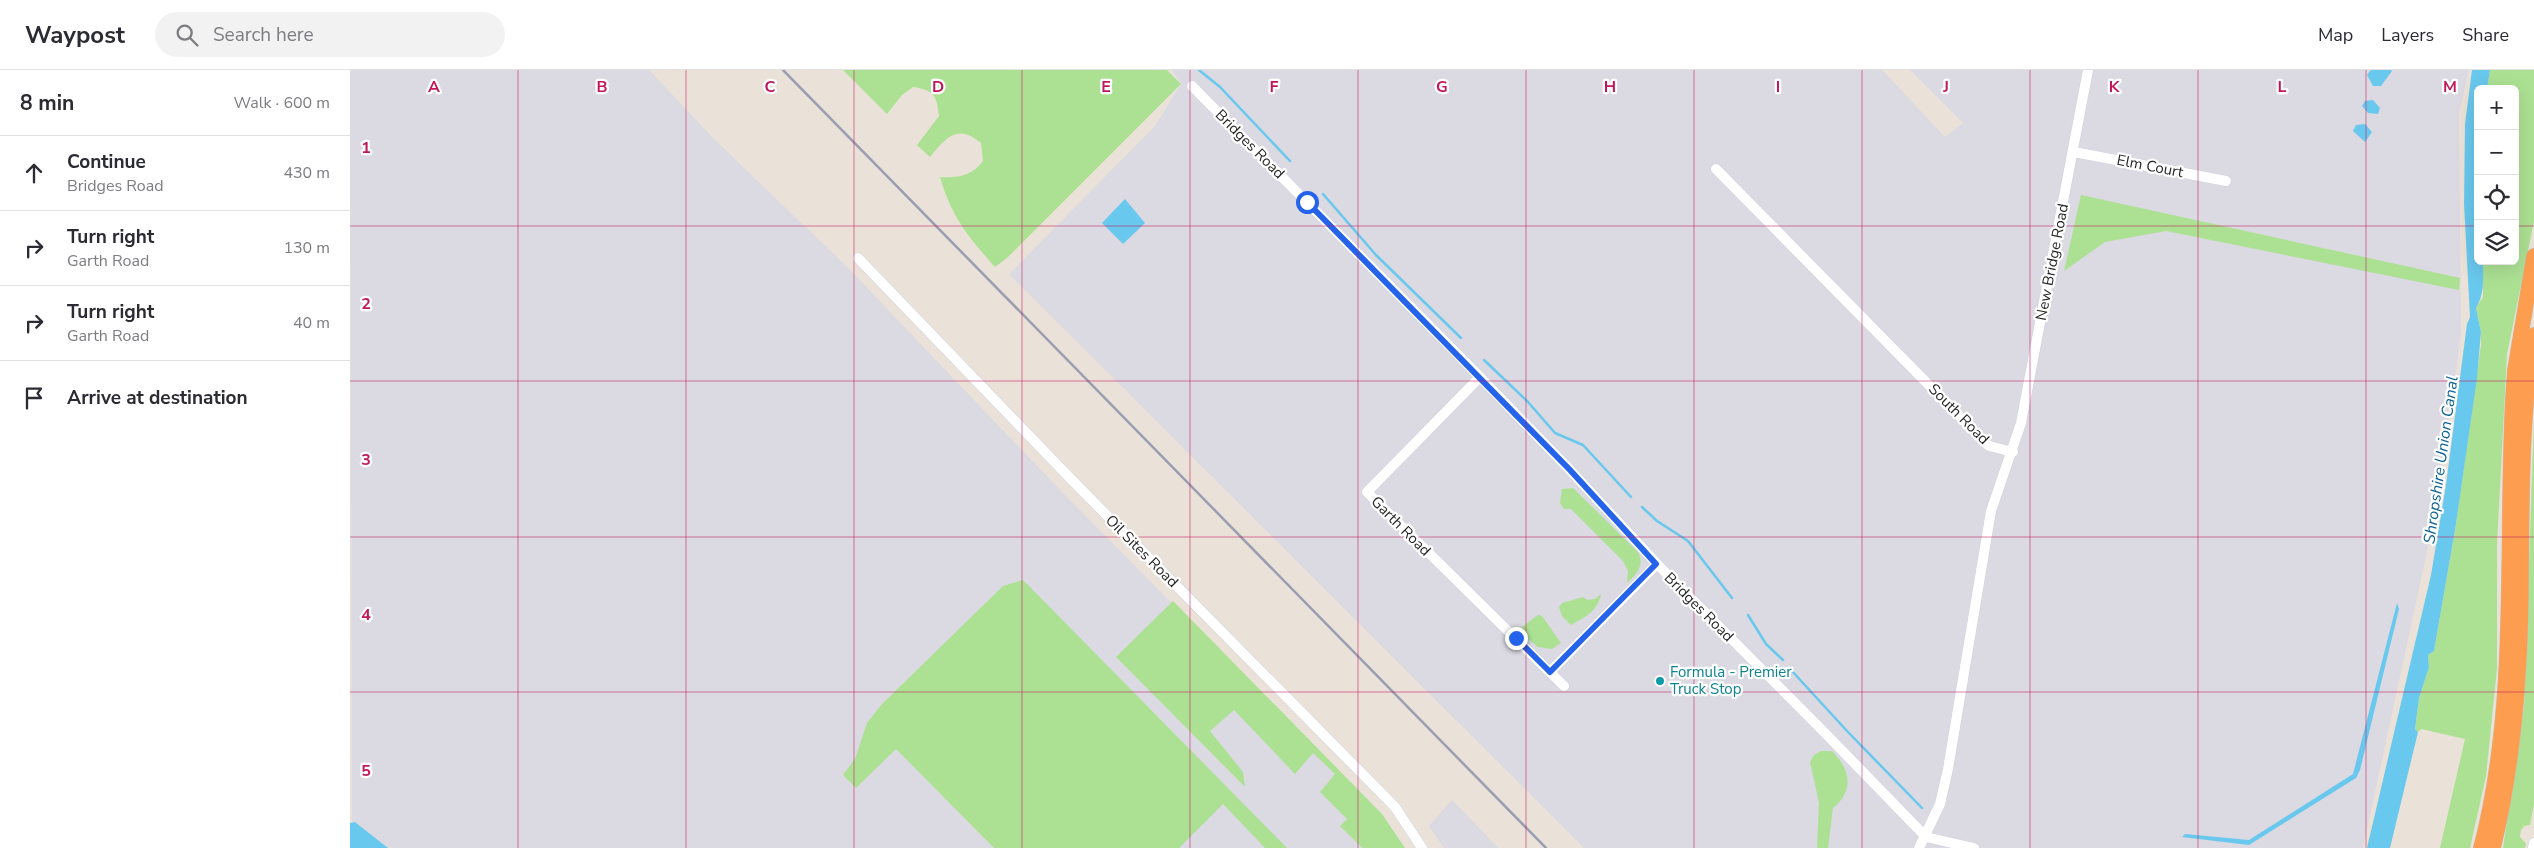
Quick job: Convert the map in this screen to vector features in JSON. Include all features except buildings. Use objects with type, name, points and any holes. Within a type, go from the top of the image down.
[{"type":"highway","points":[[2481,848],[2498,756],[2505,687],[2513,398],[2516,361],[2534,256]]},
{"type":"highway","points":[[2493,848],[2511,748],[2516,690],[2521,605],[2524,440],[2534,335]]},
{"type":"street","name":"New Bridge Road","points":[[2012,452],[2021,423],[2074,152],[2088,70]]},
{"type":"street","name":"Bridges Road","points":[[1192,86],[1480,377],[1570,470],[1656,564],[1825,732],[1926,837]]},
{"type":"street","name":"Elm Court","points":[[2074,152],[2226,181]]},
{"type":"street","name":"South Road","points":[[1716,168],[1989,446],[2012,452]]},
{"type":"street","name":"Oil Sites Road","points":[[858,258],[1062,469],[1395,807],[1422,848]]},
{"type":"street","name":"Garth Road","points":[[1480,377],[1366,492],[1508,631]]},
{"type":"street","points":[[1919,848],[1926,837],[1940,804],[1948,770],[1991,511],[2012,452]]},
{"type":"street","points":[[1550,672],[1656,564]]},
{"type":"street","points":[[1516,638],[1564,686]]},
{"type":"street","points":[[1926,837],[1974,848]]},
{"type":"street","points":[[2533,848],[2534,843]]},
{"type":"shaded area","points":[[350,70],[649,70],[713,138],[847,267],[1061,491],[1380,814],[1403,848],[388,848],[356,822],[352,825]]},
{"type":"shaded area","points":[[1172,70],[1882,70],[1945,137],[1963,123],[1910,70],[2469,70],[2459,113],[2461,334],[2454,386],[2437,505],[2363,848],[1584,848],[1009,274],[1155,126],[1181,84]]},
{"type":"shaded area","points":[[1452,800],[1498,848],[1444,848],[1429,826]]},
{"type":"green space","points":[[843,70],[1167,70],[1181,84],[1007,258],[995,267],[955,215],[940,177],[964,175],[979,166],[983,161],[981,143],[966,134],[953,135],[942,143],[930,157],[917,145],[939,116],[937,103],[930,92],[913,87],[902,95],[887,114]]},
{"type":"green space","points":[[2490,70],[2534,70],[2534,221],[2507,354],[2497,544],[2497,669],[2486,776],[2470,848],[2440,848],[2465,739],[2421,729],[2418,732],[2415,729],[2419,698],[2429,667],[2428,655],[2434,651],[2456,524],[2481,345],[2481,332],[2476,308],[2483,297],[2483,265],[2519,265],[2519,85],[2488,85]]},
{"type":"green space","points":[[2081,195],[2460,278],[2459,290],[2166,231],[2105,242],[2064,271]]},
{"type":"green space","points":[[2534,420],[2534,804],[2530,825],[2524,826],[2521,830],[2520,837],[2526,844],[2525,848],[2503,848],[2524,707]]},
{"type":"green space","points":[[1573,488],[1638,552],[1641,561],[1639,569],[1627,583],[1628,571],[1623,561],[1571,509],[1564,509],[1560,503],[1562,489]]},
{"type":"green space","points":[[1023,580],[1287,848],[1265,848],[1223,804],[1179,848],[994,848],[896,749],[856,788],[843,775],[855,759],[867,723],[881,705],[1003,586]]},
{"type":"green space","points":[[1601,594],[1594,609],[1571,625],[1562,616],[1559,607],[1562,603],[1583,597],[1587,600],[1595,599]]},
{"type":"green space","points":[[1173,601],[1382,814],[1405,848],[1362,848],[1340,826],[1347,819],[1320,792],[1335,774],[1313,753],[1295,774],[1234,710],[1210,731],[1243,772],[1245,787],[1116,657]]},
{"type":"green space","points":[[1538,615],[1542,616],[1561,643],[1552,649],[1538,647],[1521,633],[1522,627]]},
{"type":"green space","points":[[1821,751],[1832,751],[1843,765],[1848,780],[1845,794],[1833,808],[1828,848],[1817,848],[1819,803],[1810,762],[1814,755]]},
{"type":"water","points":[[2371,70],[2392,71],[2381,86],[2373,86],[2367,75]]},
{"type":"water","points":[[2472,70],[2490,70],[2488,85],[2474,85],[2474,265],[2483,265],[2482,291],[2476,308],[2481,332],[2477,378],[2456,524],[2434,651],[2428,655],[2429,667],[2419,698],[2415,729],[2418,732],[2390,848],[2367,848],[2431,575],[2446,485],[2467,324],[2470,317],[2464,204],[2465,124]]},
{"type":"water","points":[[2373,100],[2380,108],[2378,114],[2368,113],[2362,106],[2365,101]]},
{"type":"water","points":[[2365,124],[2372,132],[2365,142],[2353,131],[2356,125]]},
{"type":"water","points":[[1125,199],[1145,223],[1123,244],[1102,223]]},
{"type":"water","points":[[2397,603],[2399,609],[2360,770],[2356,778],[2249,845],[2182,837],[2185,834],[2249,840],[2353,774]]},
{"type":"water","points":[[355,822],[388,848],[350,848],[350,823]]},
{"type":"waterway","points":[[1199,70],[1220,87],[1290,161]]},
{"type":"waterway","points":[[1323,194],[1376,255],[1461,338]]},
{"type":"waterway","points":[[1484,360],[1528,402],[1555,433],[1583,445],[1631,497]]},
{"type":"waterway","points":[[1642,507],[1657,521],[1688,541],[1732,598]]},
{"type":"waterway","points":[[1748,615],[1766,644],[1783,660]]},
{"type":"waterway","points":[[1792,671],[1922,808]]},
{"type":"railway","points":[[783,70],[1546,848]]},
{"type":"place","name":"Formula - Premier Truck Stop","points":[[1660,681]]},
{"type":"route","points":[[1307,202],[1570,470],[1656,564],[1550,672],[1516,638]]},
{"type":"water label","name":"Shropshire Union Canal","points":[[2441,460]]}]
